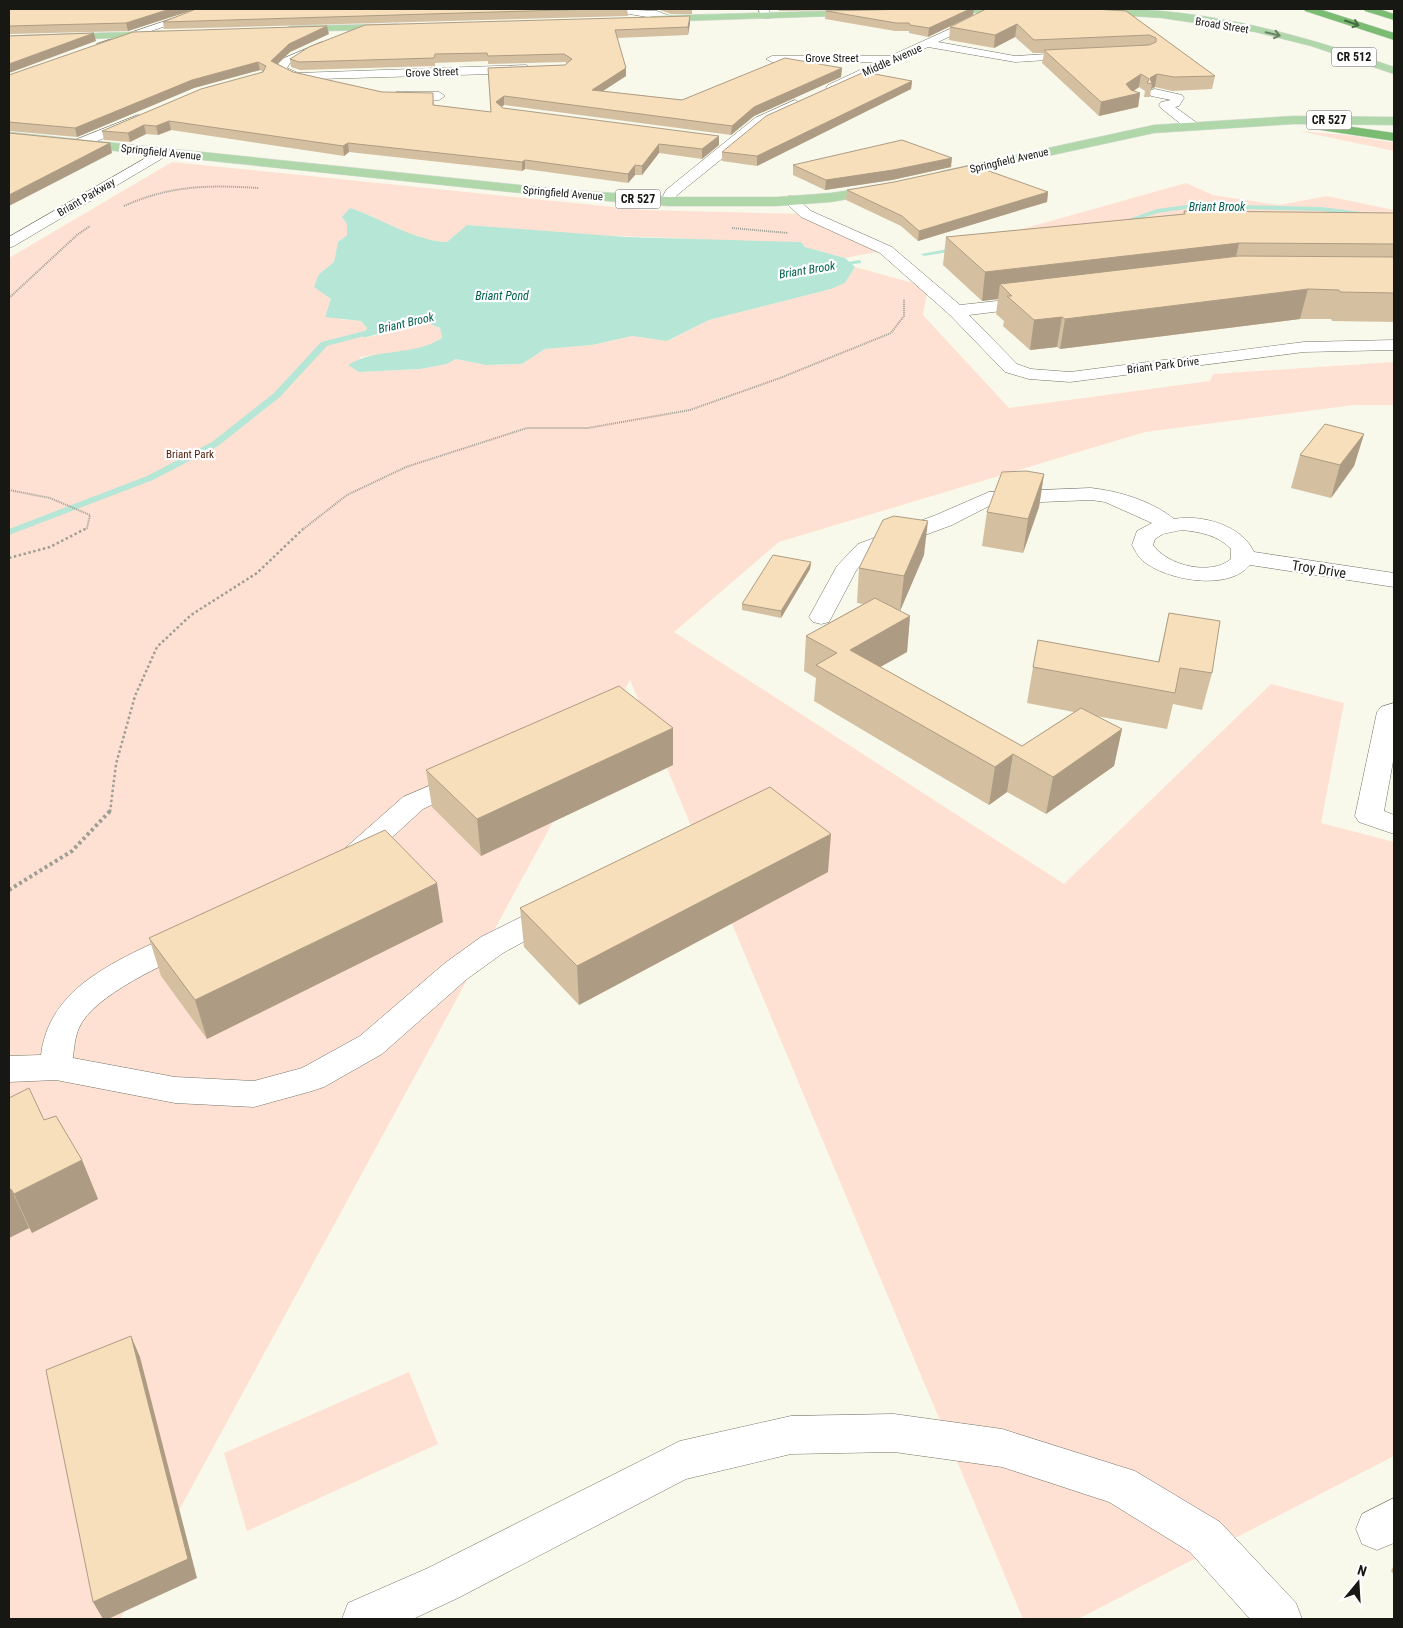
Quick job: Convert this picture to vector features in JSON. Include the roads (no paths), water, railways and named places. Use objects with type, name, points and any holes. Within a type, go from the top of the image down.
[{"type":"highway","points":[[1309,9],[1394,38]]},
{"type":"highway","points":[[1369,9],[1394,17]]},
{"type":"highway","points":[[1319,126],[1394,137]]},
{"type":"main road","points":[[968,25],[965,20],[958,16],[926,11],[1006,9]]},
{"type":"main road","name":"Broad Street","points":[[1068,9],[1203,21],[1262,31],[1314,44],[1394,71]]},
{"type":"main road","points":[[611,20],[765,12],[871,13]]},
{"type":"main road","points":[[277,29],[409,27]]},
{"type":"main road","points":[[9,39],[175,33]]},
{"type":"main road","name":"Springfield Avenue","points":[[928,178],[1082,143],[1154,129],[1313,119],[1394,121]]},
{"type":"main road","name":"Springfield Avenue","points":[[1263,123],[1394,129]]},
{"type":"main road","name":"Springfield Avenue","points":[[9,136],[591,196],[668,200],[790,200],[850,194],[900,185]]},
{"type":"street","points":[[94,47],[211,9]]},
{"type":"street","points":[[618,9],[657,14],[670,18]]},
{"type":"street","name":"Middle Avenue","points":[[668,200],[671,193],[760,121],[928,44],[998,9]]},
{"type":"street","points":[[340,87],[286,73],[280,69],[282,65],[294,57],[365,28]]},
{"type":"street","points":[[928,44],[1015,59],[1091,54]]},
{"type":"street","name":"Grove Street","points":[[772,59],[893,60]]},
{"type":"street","name":"Grove Street","points":[[299,76],[535,69]]},
{"type":"street","points":[[383,95],[439,96]]},
{"type":"street","points":[[1152,99],[1178,98],[1175,103],[1165,105],[1192,126]]},
{"type":"street","points":[[80,143],[149,114]]},
{"type":"street","points":[[720,139],[734,141]]},
{"type":"street","name":"Briant Parkway","points":[[9,244],[163,152]]},
{"type":"street","name":"Briant Park Drive","points":[[790,200],[806,214],[886,250],[956,311],[1011,368],[1047,377],[1070,377],[1304,347],[1394,344]]},
{"type":"street","points":[[956,311],[1047,300]]},
{"type":"street","points":[[821,617],[848,566],[866,549],[944,520],[989,498],[1091,494],[1109,496],[1158,516],[1168,525]]},
{"type":"street","points":[[1168,525],[1198,525],[1226,534],[1236,541],[1242,549],[1244,557],[1240,565],[1230,571],[1216,574],[1181,572],[1164,566],[1152,559],[1144,551],[1142,542],[1145,534],[1154,528],[1168,525]]},
{"type":"street","name":"Troy Drive","points":[[1244,557],[1394,580]]},
{"type":"street","points":[[1394,711],[1390,712],[1369,816],[1394,825]]},
{"type":"street","points":[[332,872],[340,869],[412,802],[484,770]]},
{"type":"street","points":[[9,1069],[56,1067],[175,1090],[254,1094],[312,1078],[371,1045],[456,971],[492,945],[578,900]]},
{"type":"street","points":[[56,1067],[59,1038],[65,1022],[77,1006],[106,984],[156,955],[210,930]]},
{"type":"street","points":[[364,1619],[443,1583],[680,1460],[790,1435],[894,1433],[1002,1448],[1120,1485],[1206,1537],[1280,1619]]},
{"type":"water","name":"Briant Pond","points":[[350,208],[411,234],[436,241],[447,242],[467,225],[626,237],[801,242],[805,247],[845,258],[855,267],[845,283],[831,289],[709,320],[667,341],[632,336],[592,345],[545,349],[522,364],[486,365],[456,359],[447,364],[420,369],[359,372],[348,365],[359,359],[371,356],[419,348],[442,338],[440,328],[428,323],[407,326],[363,338],[367,328],[361,321],[325,317],[331,299],[314,287],[319,274],[334,262],[338,242],[347,235],[347,224],[342,217]]},
{"type":"waterway","name":"Briant Brook","points":[[1120,223],[1157,211],[1193,206],[1321,209],[1394,218]]},
{"type":"waterway","name":"Briant Brook","points":[[924,254],[959,249]]},
{"type":"waterway","name":"Briant Brook","points":[[836,265],[859,262]]},
{"type":"waterway","name":"Briant Brook","points":[[9,532],[150,478],[215,444],[277,395],[324,344],[380,329]]},
{"type":"park label","name":"Briant Park","points":[[190,454]]}]
